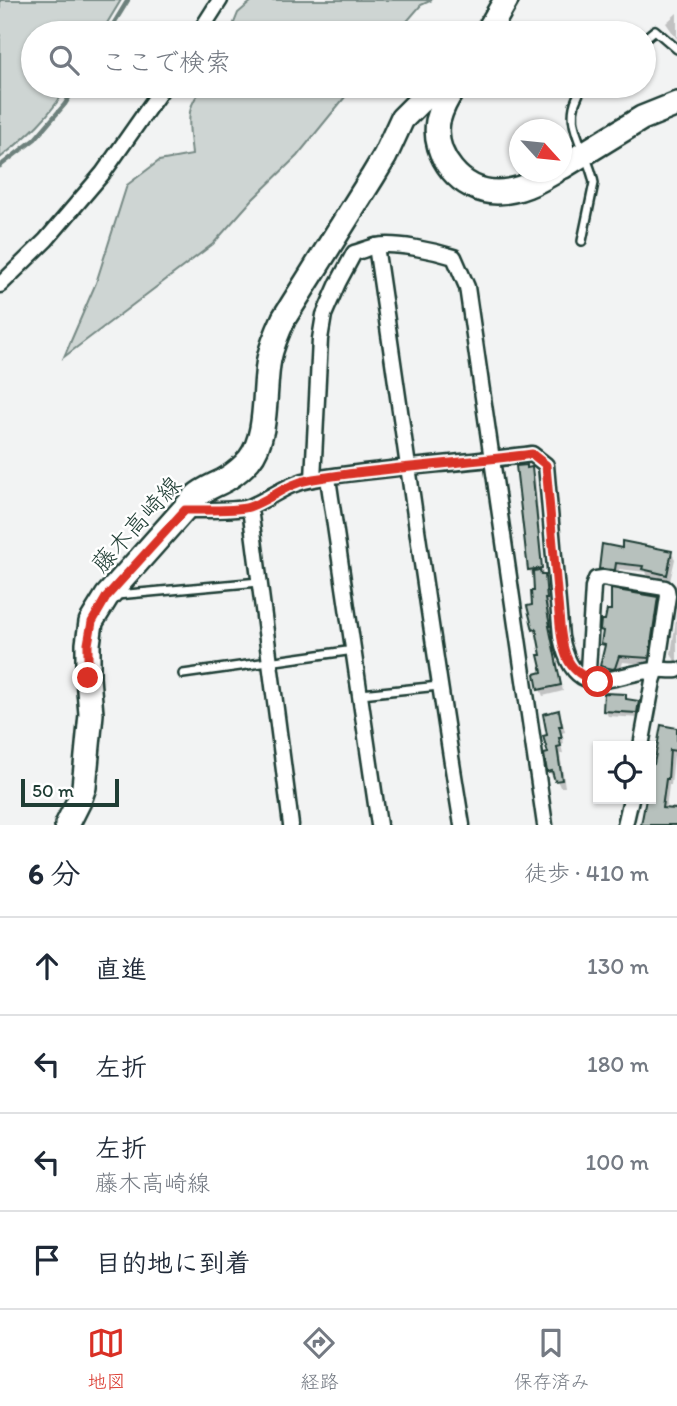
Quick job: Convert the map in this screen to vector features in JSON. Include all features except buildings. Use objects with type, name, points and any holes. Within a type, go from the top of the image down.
[{"type":"main road","points":[[494,21],[506,0]]},
{"type":"main road","name":"藤木高崎線","points":[[67,825],[84,787],[90,735],[88,644],[92,622],[107,596],[202,490],[227,479],[251,457],[261,432],[269,361],[274,340],[284,318],[385,156],[402,119],[426,98]]},
{"type":"main road","name":"藤木高崎線","points":[[448,98],[439,119],[438,138],[448,165],[458,176],[479,190],[497,192],[517,189],[536,182]]},
{"type":"main road","points":[[572,160],[642,118],[677,104]]},
{"type":"street","points":[[207,21],[220,0]]},
{"type":"street","points":[[0,285],[46,240],[103,173],[156,98]]},
{"type":"street","points":[[313,479],[320,340],[324,315],[354,253],[389,245],[435,251],[454,257],[467,287],[545,825]]},
{"type":"street","points":[[376,246],[410,468],[439,686],[462,825]]},
{"type":"street","points":[[185,510],[248,508],[291,484],[313,479],[532,454],[546,465],[561,637],[570,667],[585,678],[598,682],[657,670],[677,670]]},
{"type":"street","points":[[328,478],[379,825]]},
{"type":"street","points":[[248,508],[292,825]]},
{"type":"street","points":[[585,678],[596,579],[662,587],[667,590],[657,670],[642,741]]},
{"type":"street","points":[[625,825],[630,804]]},
{"type":"lane","points":[[656,31],[677,50]]},
{"type":"lane","points":[[577,98],[573,104],[577,140],[594,183],[582,240]]},
{"type":"lane","points":[[107,596],[259,582]]},
{"type":"lane","points":[[183,674],[354,650]]},
{"type":"lane","points":[[360,694],[439,686]]},
{"type":"shaded area","points":[[0,0],[121,0],[108,21],[21,21],[21,98],[59,98],[38,125],[0,158]]},
{"type":"shaded area","points":[[253,0],[432,0],[421,5],[407,21],[235,21],[238,13]]},
{"type":"shaded area","points":[[195,98],[344,98],[297,156],[252,200],[213,244],[64,357],[96,283],[127,185],[159,161],[192,155],[189,118]]},
{"type":"waterway","points":[[115,21],[128,0]]},
{"type":"waterway","points":[[0,166],[35,139],[69,98]]},
{"type":"route","points":[[88,678],[88,644],[92,622],[107,596],[185,510],[248,508],[291,484],[313,479],[532,454],[546,465],[564,650],[570,667],[585,678],[598,682]]}]
